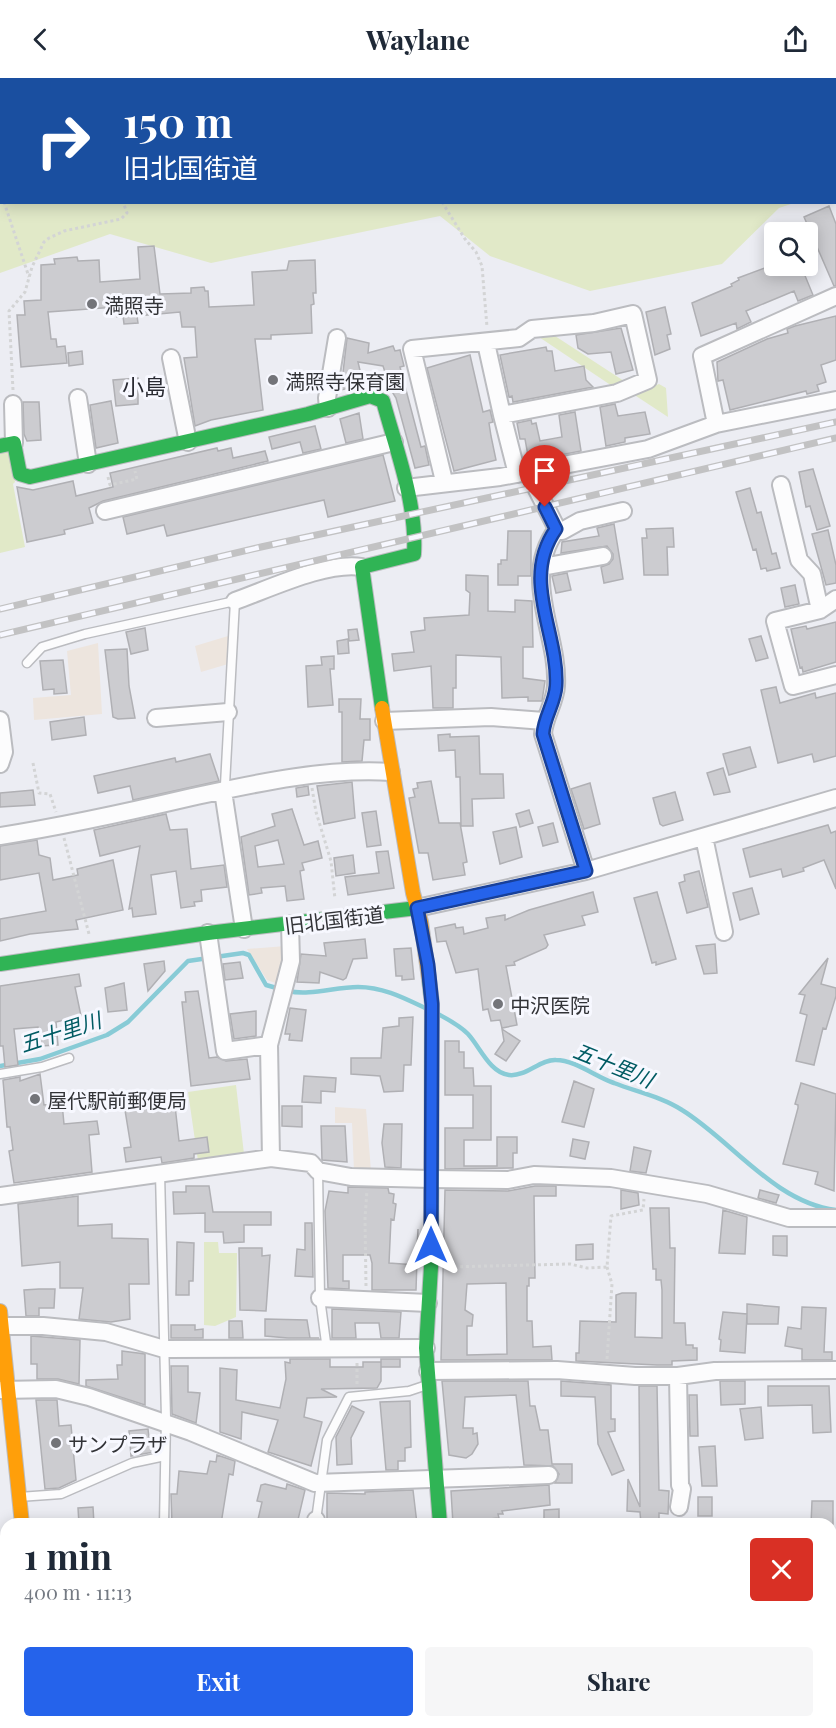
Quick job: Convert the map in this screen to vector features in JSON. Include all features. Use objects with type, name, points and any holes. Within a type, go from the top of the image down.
[{"type":"main road","points":[[7,445],[20,474],[30,477],[188,442],[370,396],[383,401],[406,488],[415,538],[414,554],[362,567],[391,772],[428,965],[432,1004],[431,1267],[426,1348],[439,1518]]},
{"type":"main road","name":"旧北国街道","points":[[0,964],[208,933],[417,908]]},
{"type":"main road","points":[[1,1319],[4,1390],[21,1518]]},
{"type":"street","points":[[716,424],[702,356],[836,296]]},
{"type":"street","points":[[444,481],[412,350],[519,338],[532,329],[594,323],[633,314],[648,380],[616,393],[502,415]]},
{"type":"street","points":[[328,408],[327,398],[337,338]]},
{"type":"street","points":[[486,343],[502,415],[522,473],[556,529],[562,531],[580,521],[623,511]]},
{"type":"street","points":[[171,357],[188,442]]},
{"type":"street","points":[[78,398],[88,464]]},
{"type":"street","points":[[406,488],[444,481],[522,473],[648,449],[716,424],[836,400]]},
{"type":"street","points":[[7,445],[13,404]]},
{"type":"street","points":[[105,511],[393,442]]},
{"type":"street","points":[[781,485],[799,560],[812,574],[820,610]]},
{"type":"street","points":[[556,529],[542,567],[542,610],[555,663],[556,688],[544,721],[543,734],[586,871]]},
{"type":"street","points":[[542,567],[603,556]]},
{"type":"street","points":[[235,601],[326,570],[351,565],[362,567]]},
{"type":"street","points":[[836,599],[820,610],[775,621],[793,686],[836,675]]},
{"type":"street","points":[[156,718],[228,712]]},
{"type":"street","points":[[384,721],[491,717],[544,721]]},
{"type":"street","points":[[0,720],[4,752],[0,764]]},
{"type":"street","points":[[0,836],[61,827],[251,783],[310,776],[391,772]]},
{"type":"street","points":[[223,791],[244,929]]},
{"type":"street","name":"旧北国街道","points":[[417,908],[586,871],[836,798]]},
{"type":"street","points":[[704,837],[724,932]]},
{"type":"street","points":[[271,1158],[269,1045],[291,961],[290,924]]},
{"type":"street","points":[[208,933],[225,1051],[269,1045]]},
{"type":"street","points":[[0,1196],[271,1158],[311,1163],[318,1171],[368,1177],[508,1180],[534,1175],[645,1182],[707,1194],[789,1218],[836,1218]]},
{"type":"street","points":[[320,1299],[428,1303]]},
{"type":"street","points":[[1,1319],[106,1332],[164,1348],[327,1350],[426,1348]]},
{"type":"street","points":[[429,1378],[557,1370],[635,1376],[678,1376],[715,1371],[836,1370]]},
{"type":"street","points":[[678,1376],[682,1490],[680,1507]]},
{"type":"street","points":[[4,1390],[56,1389],[89,1397],[260,1460],[298,1478],[322,1484],[549,1474]]},
{"type":"lane","points":[[27,663],[42,647],[235,601],[223,791]]},
{"type":"lane","points":[[0,1074],[42,1067],[69,1058]]},
{"type":"lane","points":[[318,1171],[320,1299],[327,1350]]},
{"type":"lane","points":[[160,1172],[164,1348],[164,1518]]},
{"type":"lane","points":[[317,1518],[327,1440],[349,1397],[409,1391],[429,1378]]},
{"type":"lane","points":[[19,1497],[61,1494],[132,1463],[165,1456]]},
{"type":"path","points":[[5,204],[29,277]]},
{"type":"path","points":[[13,404],[9,311],[25,292],[44,242],[49,237],[64,231],[121,219],[127,213],[124,204]]},
{"type":"path","points":[[443,204],[476,252],[482,266],[486,343]]},
{"type":"path","points":[[33,763],[39,793],[50,794],[61,827],[92,950]]},
{"type":"path","points":[[310,776],[316,812],[330,861],[338,918]]},
{"type":"path","points":[[366,1300],[364,1218],[368,1177]]},
{"type":"path","points":[[606,1373],[612,1284],[607,1267],[611,1216],[643,1210],[645,1182]]},
{"type":"path","points":[[431,1267],[570,1264],[587,1268],[607,1267]]},
{"type":"path","points":[[357,1350],[357,1395]]},
{"type":"shaded area","points":[[228,636],[228,664],[201,672],[195,646]]},
{"type":"shaded area","points":[[98,643],[102,714],[34,720],[33,698],[71,695],[67,651]]},
{"type":"shaded area","points":[[286,946],[278,984],[267,980],[247,949]]},
{"type":"shaded area","points":[[335,1107],[366,1109],[371,1171],[354,1171],[352,1123],[335,1123]]},
{"type":"green space","points":[[0,204],[791,204],[779,208],[722,264],[590,291],[490,256],[440,216],[211,263],[110,234],[0,273]]},
{"type":"green space","points":[[552,334],[627,383],[615,388],[536,335]]},
{"type":"green space","points":[[659,384],[666,388],[668,417],[633,394]]},
{"type":"green space","points":[[11,451],[15,482],[13,484],[25,547],[0,553],[0,453]]},
{"type":"green space","points":[[236,1085],[244,1154],[198,1161],[188,1092]]},
{"type":"green space","points":[[204,1242],[218,1242],[219,1253],[237,1253],[236,1317],[215,1326],[204,1325]]},
{"type":"building","points":[[829,206],[836,224],[836,286],[818,249],[818,222],[806,222],[804,217]]},
{"type":"building","points":[[154,246],[160,294],[191,293],[191,288],[204,287],[205,291],[208,291],[209,307],[254,305],[252,272],[287,270],[289,261],[315,260],[316,293],[313,293],[314,304],[311,305],[312,333],[271,335],[271,339],[255,339],[263,410],[211,420],[195,426],[184,358],[197,357],[195,327],[182,327],[180,312],[137,316],[138,323],[124,324],[123,316],[117,317],[116,307],[48,312],[51,339],[56,339],[57,347],[65,346],[67,363],[21,367],[17,315],[25,315],[24,301],[41,300],[41,265],[55,264],[54,259],[77,257],[78,261],[99,260],[100,282],[140,279],[138,247]]},
{"type":"building","points":[[764,268],[764,276],[805,276],[813,295],[798,301],[794,291],[746,311],[751,322],[737,329],[736,323],[701,336],[692,303],[732,286],[731,284],[739,280],[738,278]]},
{"type":"building","points":[[665,307],[671,334],[667,335],[670,349],[655,355],[646,312]]},
{"type":"building","points":[[836,316],[836,360],[821,365],[826,382],[817,385],[819,391],[807,394],[806,391],[730,410],[723,380],[718,381],[717,362],[767,339],[788,333],[787,329]]},
{"type":"building","points":[[621,328],[633,370],[616,374],[611,352],[588,354],[578,348],[576,335]]},
{"type":"building","points":[[347,338],[369,343],[368,353],[393,346],[395,351],[400,350],[404,366],[400,367],[421,447],[425,446],[429,465],[415,468],[396,398],[383,366],[358,362],[362,379],[359,379],[360,385],[341,390]]},
{"type":"building","points":[[546,347],[547,351],[552,351],[555,371],[584,366],[586,380],[593,387],[513,402],[512,396],[509,397],[500,355]]},
{"type":"building","points":[[82,351],[83,364],[69,366],[68,353]]},
{"type":"building","points":[[470,355],[483,412],[490,410],[493,422],[489,423],[496,460],[454,471],[427,368]]},
{"type":"building","points":[[138,378],[138,404],[116,406],[113,380]]},
{"type":"building","points":[[111,401],[118,443],[96,448],[90,405]]},
{"type":"building","points":[[23,402],[39,402],[41,440],[27,441],[24,434]]},
{"type":"building","points":[[615,404],[618,416],[645,412],[650,434],[625,438],[625,442],[606,446],[600,407]]},
{"type":"building","points":[[575,412],[581,451],[529,461],[525,439],[520,439],[517,423],[531,420],[532,424],[536,423],[540,441],[562,437],[559,415]]},
{"type":"building","points":[[359,413],[363,439],[346,443],[340,419]]},
{"type":"building","points":[[315,426],[321,449],[303,453],[300,442],[272,449],[269,437]]},
{"type":"building","points":[[217,448],[218,451],[231,448],[233,458],[265,451],[268,461],[103,501],[89,508],[93,523],[64,530],[65,534],[27,542],[17,487],[33,490],[73,481],[76,496],[113,487],[110,473]]},
{"type":"building","points":[[383,455],[395,501],[328,517],[324,500],[167,536],[164,525],[127,534],[123,517]]},
{"type":"building","points":[[813,469],[830,526],[817,530],[810,506],[806,507],[799,472]]},
{"type":"building","points":[[750,488],[757,513],[761,512],[772,554],[776,553],[780,568],[767,571],[766,568],[761,569],[756,549],[753,550],[736,492]]},
{"type":"building","points":[[614,524],[623,579],[604,583],[601,567],[609,564],[613,559],[613,554],[607,546],[561,553],[562,542],[599,536],[597,528]]},
{"type":"building","points":[[673,528],[674,547],[667,547],[668,575],[644,575],[642,538],[647,538],[646,529]]},
{"type":"building","points":[[828,530],[836,565],[836,583],[826,585],[812,534]]},
{"type":"building","points":[[508,531],[531,531],[531,576],[518,576],[518,585],[498,585],[498,564],[501,564],[501,560],[507,560]]},
{"type":"building","points":[[567,573],[571,590],[556,593],[552,576]]},
{"type":"building","points":[[466,575],[488,576],[488,611],[515,612],[515,600],[532,601],[533,647],[523,647],[523,678],[545,681],[542,701],[528,701],[528,697],[502,698],[501,657],[456,655],[456,688],[453,688],[453,708],[433,708],[431,666],[394,671],[392,654],[414,652],[411,632],[425,630],[424,618],[469,615],[470,593],[466,590]]},
{"type":"building","points":[[795,585],[799,604],[785,607],[781,588]]},
{"type":"building","points":[[836,622],[836,662],[803,672],[802,667],[800,668],[791,629],[806,626],[807,629]]},
{"type":"building","points":[[145,628],[148,650],[131,654],[126,632]]},
{"type":"building","points":[[357,629],[359,640],[349,641],[348,630]]},
{"type":"building","points":[[761,636],[768,658],[756,661],[749,639]]},
{"type":"building","points":[[348,639],[349,653],[338,654],[337,641]]},
{"type":"building","points":[[127,649],[129,686],[135,718],[118,719],[113,717],[105,650]]},
{"type":"building","points":[[334,656],[334,669],[330,669],[333,705],[308,707],[306,666],[322,665],[321,657]]},
{"type":"building","points":[[63,660],[67,693],[54,694],[54,689],[43,690],[40,661]]},
{"type":"building","points":[[776,687],[780,703],[815,693],[816,698],[836,693],[836,756],[814,762],[812,754],[778,763],[761,690]]},
{"type":"building","points":[[339,699],[361,699],[360,719],[370,719],[370,740],[364,740],[362,761],[342,762],[342,712],[339,712]]},
{"type":"building","points":[[84,717],[86,735],[52,740],[50,722]]},
{"type":"building","points":[[450,734],[450,737],[479,736],[480,774],[503,774],[504,798],[472,799],[473,826],[461,826],[460,777],[456,777],[455,750],[439,751],[438,735]]},
{"type":"building","points":[[750,747],[756,767],[729,775],[723,754]]},
{"type":"building","points":[[210,754],[219,781],[133,800],[130,786],[98,793],[94,776],[175,758],[176,762]]},
{"type":"building","points":[[723,768],[730,792],[714,795],[707,773]]},
{"type":"building","points":[[431,781],[439,823],[460,823],[467,862],[463,863],[465,875],[433,880],[428,853],[419,853],[409,798],[415,797],[413,789],[418,788],[417,783]]},
{"type":"building","points":[[352,782],[355,818],[324,824],[317,786]]},
{"type":"building","points":[[590,783],[600,824],[584,829],[571,789]]},
{"type":"building","points":[[308,786],[309,795],[297,797],[296,788]]},
{"type":"building","points":[[33,790],[35,805],[0,807],[0,793]]},
{"type":"building","points":[[675,792],[683,820],[663,826],[660,824],[653,798]]},
{"type":"building","points":[[292,809],[304,845],[318,841],[322,858],[302,863],[304,870],[300,871],[304,899],[287,901],[285,886],[261,888],[262,893],[249,895],[241,837],[275,826],[272,814]],"holes":[[[278,840],[284,864],[258,867],[255,846]]]},
{"type":"building","points":[[529,810],[533,823],[520,827],[516,814]]},
{"type":"building","points":[[376,811],[381,845],[367,847],[362,813]]},
{"type":"building","points":[[166,814],[170,830],[187,829],[191,869],[224,865],[227,887],[201,890],[202,901],[194,902],[195,906],[181,908],[176,871],[151,875],[156,914],[133,917],[132,908],[129,909],[140,846],[100,856],[94,830]]},
{"type":"building","points":[[553,823],[558,842],[543,846],[538,827]]},
{"type":"building","points":[[828,825],[831,833],[836,831],[836,889],[824,860],[803,868],[804,871],[783,877],[781,869],[750,877],[743,849]]},
{"type":"building","points":[[516,827],[522,857],[500,864],[493,832]]},
{"type":"building","points":[[37,840],[39,855],[50,858],[53,880],[78,875],[77,869],[113,860],[123,910],[76,920],[78,929],[30,934],[0,941],[0,919],[46,911],[39,873],[0,880],[0,846]]},
{"type":"building","points":[[388,851],[394,888],[348,895],[345,877],[379,873],[376,852]]},
{"type":"building","points":[[353,855],[355,873],[336,876],[334,858]]},
{"type":"building","points":[[699,871],[708,907],[687,913],[679,883],[685,881],[684,875]]},
{"type":"building","points":[[752,888],[759,914],[740,920],[733,893]]},
{"type":"building","points":[[593,892],[598,912],[582,916],[585,925],[544,935],[548,945],[546,948],[514,962],[515,965],[506,966],[517,1025],[502,1028],[500,1020],[491,1021],[488,1009],[483,1010],[478,969],[456,973],[446,941],[437,942],[435,928],[455,924],[456,928],[463,927],[464,934],[488,928],[486,918],[505,915],[505,920],[529,910]]},
{"type":"building","points":[[657,892],[676,959],[656,965],[656,962],[652,963],[634,898]]},
{"type":"building","points":[[365,939],[367,958],[353,959],[346,978],[343,980],[320,972],[319,983],[297,982],[301,954],[326,956],[324,943]]},
{"type":"building","points":[[715,944],[717,973],[704,974],[696,946]]},
{"type":"building","points":[[411,948],[414,979],[402,980],[402,976],[396,976],[394,949]]},
{"type":"building","points":[[828,958],[821,984],[836,988],[836,996],[826,1029],[823,1028],[814,1065],[796,1061],[807,1015],[800,1013],[805,995],[799,994]]},
{"type":"building","points":[[164,961],[165,971],[148,991],[144,964]]},
{"type":"building","points":[[240,962],[243,978],[225,980],[223,964]]},
{"type":"building","points":[[79,974],[81,986],[75,987],[81,1016],[56,1022],[58,1045],[40,1046],[38,1027],[14,1029],[18,1065],[5,1067],[3,1046],[0,1046],[0,986]]},
{"type":"building","points":[[124,983],[127,1010],[108,1012],[105,988]]},
{"type":"building","points":[[198,991],[209,1058],[217,1057],[226,1061],[247,1059],[250,1079],[191,1086],[182,1002],[186,1002],[185,992]]},
{"type":"building","points":[[290,1008],[306,1010],[302,1041],[289,1040],[290,1034],[285,1034]]},
{"type":"building","points":[[256,1011],[256,1036],[234,1039],[230,1014]]},
{"type":"building","points":[[413,1017],[411,1065],[404,1065],[403,1091],[384,1092],[380,1076],[351,1074],[351,1058],[381,1058],[383,1028],[399,1026],[399,1018]]},
{"type":"building","points":[[502,1029],[520,1041],[506,1061],[495,1054],[504,1041]]},
{"type":"building","points":[[445,1041],[459,1041],[459,1052],[464,1052],[464,1068],[473,1068],[474,1086],[491,1086],[491,1140],[464,1140],[464,1166],[497,1166],[497,1137],[517,1137],[517,1153],[513,1153],[513,1168],[445,1169],[445,1128],[473,1128],[473,1095],[445,1095]]},
{"type":"building","points":[[40,1074],[44,1105],[62,1103],[64,1124],[97,1121],[99,1134],[89,1135],[92,1172],[14,1183],[9,1151],[13,1150],[10,1127],[7,1127],[3,1080],[20,1077],[20,1081]]},
{"type":"building","points":[[304,1076],[336,1078],[335,1092],[321,1091],[321,1103],[302,1102]]},
{"type":"building","points":[[574,1081],[594,1089],[584,1127],[562,1122]]},
{"type":"building","points":[[801,1083],[836,1094],[834,1191],[815,1184],[818,1172],[783,1164],[798,1108],[795,1104]]},
{"type":"building","points":[[174,1097],[179,1141],[207,1137],[209,1152],[194,1154],[194,1158],[162,1163],[161,1157],[126,1162],[124,1148],[131,1147],[125,1110],[155,1105],[154,1100]]},
{"type":"building","points":[[282,1106],[302,1106],[302,1127],[282,1126]]},
{"type":"building","points":[[384,1124],[402,1124],[401,1168],[385,1167],[382,1143]]},
{"type":"building","points":[[321,1126],[345,1126],[347,1162],[322,1160]]},
{"type":"building","points":[[573,1139],[589,1142],[585,1159],[570,1156]]},
{"type":"building","points":[[634,1147],[651,1151],[646,1173],[630,1171]]},
{"type":"building","points":[[186,1186],[209,1186],[213,1212],[271,1212],[271,1225],[244,1225],[244,1242],[224,1243],[223,1232],[205,1232],[205,1213],[174,1214],[173,1192],[186,1192]]},
{"type":"building","points":[[535,1186],[556,1186],[556,1196],[534,1196],[535,1278],[529,1278],[529,1286],[527,1286],[527,1321],[532,1321],[533,1347],[551,1346],[552,1360],[441,1360],[445,1190],[508,1191]],"holes":[[[506,1283],[507,1354],[467,1355],[467,1326],[472,1326],[473,1315],[465,1310],[467,1284]]]},
{"type":"building","points":[[348,1187],[388,1188],[389,1193],[394,1194],[393,1203],[396,1204],[394,1220],[391,1219],[389,1263],[416,1265],[418,1229],[416,1290],[372,1290],[370,1255],[343,1255],[343,1281],[349,1281],[349,1289],[328,1288],[325,1211],[329,1191],[348,1193]]},
{"type":"building","points":[[621,1190],[638,1193],[639,1205],[621,1209]]},
{"type":"building","points":[[760,1190],[779,1195],[776,1203],[758,1198]]},
{"type":"building","points":[[78,1196],[78,1226],[112,1224],[112,1238],[148,1239],[149,1284],[129,1284],[130,1319],[111,1322],[79,1319],[83,1288],[60,1288],[60,1262],[22,1266],[18,1204]]},
{"type":"building","points":[[650,1208],[669,1208],[670,1248],[675,1248],[674,1323],[685,1323],[686,1345],[693,1345],[693,1348],[697,1348],[697,1360],[672,1361],[672,1365],[576,1361],[576,1353],[579,1353],[580,1321],[616,1322],[616,1295],[622,1293],[636,1293],[635,1337],[662,1338],[662,1290],[661,1280],[656,1280],[656,1269],[653,1269]]},
{"type":"building","points":[[723,1210],[747,1217],[745,1254],[719,1253]]},
{"type":"building","points":[[305,1223],[312,1223],[313,1277],[295,1276],[297,1249],[305,1250]]},
{"type":"building","points":[[773,1236],[787,1236],[787,1256],[773,1255]]},
{"type":"building","points":[[177,1242],[194,1243],[193,1281],[189,1281],[189,1295],[176,1295]]},
{"type":"building","points":[[593,1244],[593,1259],[576,1260],[576,1245]]},
{"type":"building","points":[[239,1248],[262,1248],[262,1256],[270,1255],[266,1311],[240,1310]]},
{"type":"building","points":[[55,1289],[54,1308],[39,1308],[39,1316],[26,1316],[24,1290]]},
{"type":"building","points":[[747,1304],[779,1307],[778,1324],[747,1324]]},
{"type":"building","points":[[802,1307],[826,1308],[824,1352],[832,1352],[832,1360],[802,1360],[802,1349],[785,1346],[788,1327],[801,1329]]},
{"type":"building","points":[[332,1309],[401,1312],[399,1338],[381,1338],[379,1323],[355,1323],[356,1338],[332,1338]]},
{"type":"building","points":[[723,1312],[747,1314],[745,1353],[720,1351],[721,1340],[719,1339]]},
{"type":"building","points":[[265,1319],[307,1320],[310,1338],[265,1336]]},
{"type":"building","points":[[229,1321],[242,1321],[243,1338],[229,1338]]},
{"type":"building","points":[[171,1325],[195,1325],[195,1330],[203,1329],[203,1338],[171,1338]]},
{"type":"building","points":[[31,1336],[80,1340],[79,1384],[58,1379],[37,1379],[37,1364],[31,1364]]},
{"type":"building","points":[[122,1351],[145,1354],[145,1405],[86,1386],[86,1380],[118,1379],[117,1365],[122,1365]]},
{"type":"building","points":[[290,1359],[330,1359],[330,1367],[363,1367],[363,1362],[381,1362],[381,1381],[377,1388],[321,1389],[337,1397],[307,1398],[304,1417],[322,1422],[311,1466],[268,1452],[278,1420],[242,1412],[241,1439],[220,1432],[220,1368],[237,1370],[236,1400],[280,1408],[286,1379],[285,1362],[290,1363]]},
{"type":"building","points":[[381,1359],[400,1359],[400,1367],[381,1367]]},
{"type":"building","points":[[171,1366],[188,1366],[188,1392],[200,1393],[196,1423],[172,1414]]},
{"type":"building","points":[[442,1381],[528,1381],[530,1406],[535,1406],[540,1430],[548,1430],[552,1464],[572,1464],[572,1483],[555,1483],[559,1474],[553,1466],[524,1465],[516,1395],[465,1397],[463,1428],[473,1428],[473,1434],[477,1433],[478,1444],[472,1454],[466,1458],[449,1455]]},
{"type":"building","points":[[561,1381],[611,1385],[611,1419],[615,1419],[615,1431],[608,1432],[624,1470],[612,1475],[598,1444],[595,1397],[561,1396]]},
{"type":"building","points":[[720,1381],[745,1381],[745,1404],[721,1405]]},
{"type":"building","points":[[639,1386],[657,1386],[659,1490],[669,1491],[668,1514],[659,1513],[659,1518],[640,1518],[640,1512],[627,1511],[628,1479],[640,1507]]},
{"type":"building","points":[[768,1386],[829,1386],[831,1432],[813,1433],[812,1405],[768,1406]]},
{"type":"building","points":[[689,1395],[697,1395],[698,1436],[690,1436]]},
{"type":"building","name":"サンプラザ","points":[[36,1400],[57,1400],[59,1426],[71,1425],[76,1480],[59,1488],[45,1489]]},
{"type":"building","points":[[410,1401],[411,1447],[405,1448],[405,1461],[398,1461],[398,1470],[386,1470],[380,1402]]},
{"type":"building","points":[[352,1406],[364,1412],[351,1438],[352,1464],[337,1465],[336,1437]]},
{"type":"building","points":[[761,1407],[763,1438],[745,1440],[740,1409]]},
{"type":"building","points":[[148,1429],[149,1438],[153,1438],[154,1452],[131,1456],[129,1431]]},
{"type":"building","points":[[715,1446],[717,1486],[702,1486],[699,1447]]},
{"type":"building","points":[[217,1455],[235,1461],[233,1475],[229,1474],[222,1518],[172,1518],[171,1494],[177,1494],[179,1471],[207,1474],[210,1461],[216,1462]]},
{"type":"building","points":[[287,1484],[305,1490],[298,1518],[258,1518],[262,1502],[257,1501],[261,1485],[286,1489]]},
{"type":"building","points":[[549,1485],[550,1505],[502,1511],[503,1514],[498,1514],[499,1518],[453,1518],[451,1491]]},
{"type":"building","points":[[413,1490],[416,1518],[327,1518],[327,1493],[365,1494],[365,1492]]},
{"type":"building","points":[[698,1497],[712,1497],[712,1516],[698,1516]]},
{"type":"building","points":[[812,1501],[833,1501],[833,1518],[811,1518]]},
{"type":"building","points":[[93,1507],[94,1518],[79,1518],[78,1508]]},
{"type":"building","points":[[559,1509],[559,1518],[544,1518],[544,1510]]},
{"type":"waterway","name":"五十里川","points":[[0,1066],[40,1059],[107,1035],[128,1022],[188,961],[243,953],[249,955],[266,985],[280,989]]},
{"type":"waterway","name":"五十里川","points":[[288,991],[314,992],[367,987],[393,994],[425,1008]]},
{"type":"waterway","name":"五十里川","points":[[438,1014],[465,1031],[491,1065],[502,1073],[515,1075],[550,1060],[563,1061],[666,1102],[700,1123],[755,1169],[793,1196],[814,1205],[836,1210]]},
{"type":"railway","points":[[0,609],[261,547],[836,422]]},
{"type":"railway","points":[[0,635],[836,438]]},
{"type":"traffic: fast","points":[[0,446],[14,443],[20,474],[30,477],[308,414],[370,396],[383,401],[409,496],[414,554],[362,567],[382,708]]},
{"type":"traffic: fast","points":[[0,964],[208,933],[417,908]]},
{"type":"traffic: fast","points":[[429,979],[432,1004],[431,1267],[426,1348],[440,1518]]},
{"type":"traffic: slow","points":[[382,708],[413,893],[421,922],[429,979]]},
{"type":"traffic: slow","points":[[0,1311],[21,1518]]},
{"type":"place","name":"満照寺","points":[[92,304]]},
{"type":"place","name":"満照寺保育園","points":[[273,380]]},
{"type":"place","name":"中沢医院","points":[[498,1004]]},
{"type":"place","name":"屋代駅前郵便局","points":[[35,1099]]},
{"type":"place","name":"サンプラザ","points":[[56,1443]]},
{"type":"district","name":"小島","points":[[144,386]]},
{"type":"route","points":[[431,1245],[432,1004],[428,965],[417,908],[586,871],[543,734],[544,721],[556,688],[555,663],[542,610],[541,571],[556,529],[545,507]]}]
